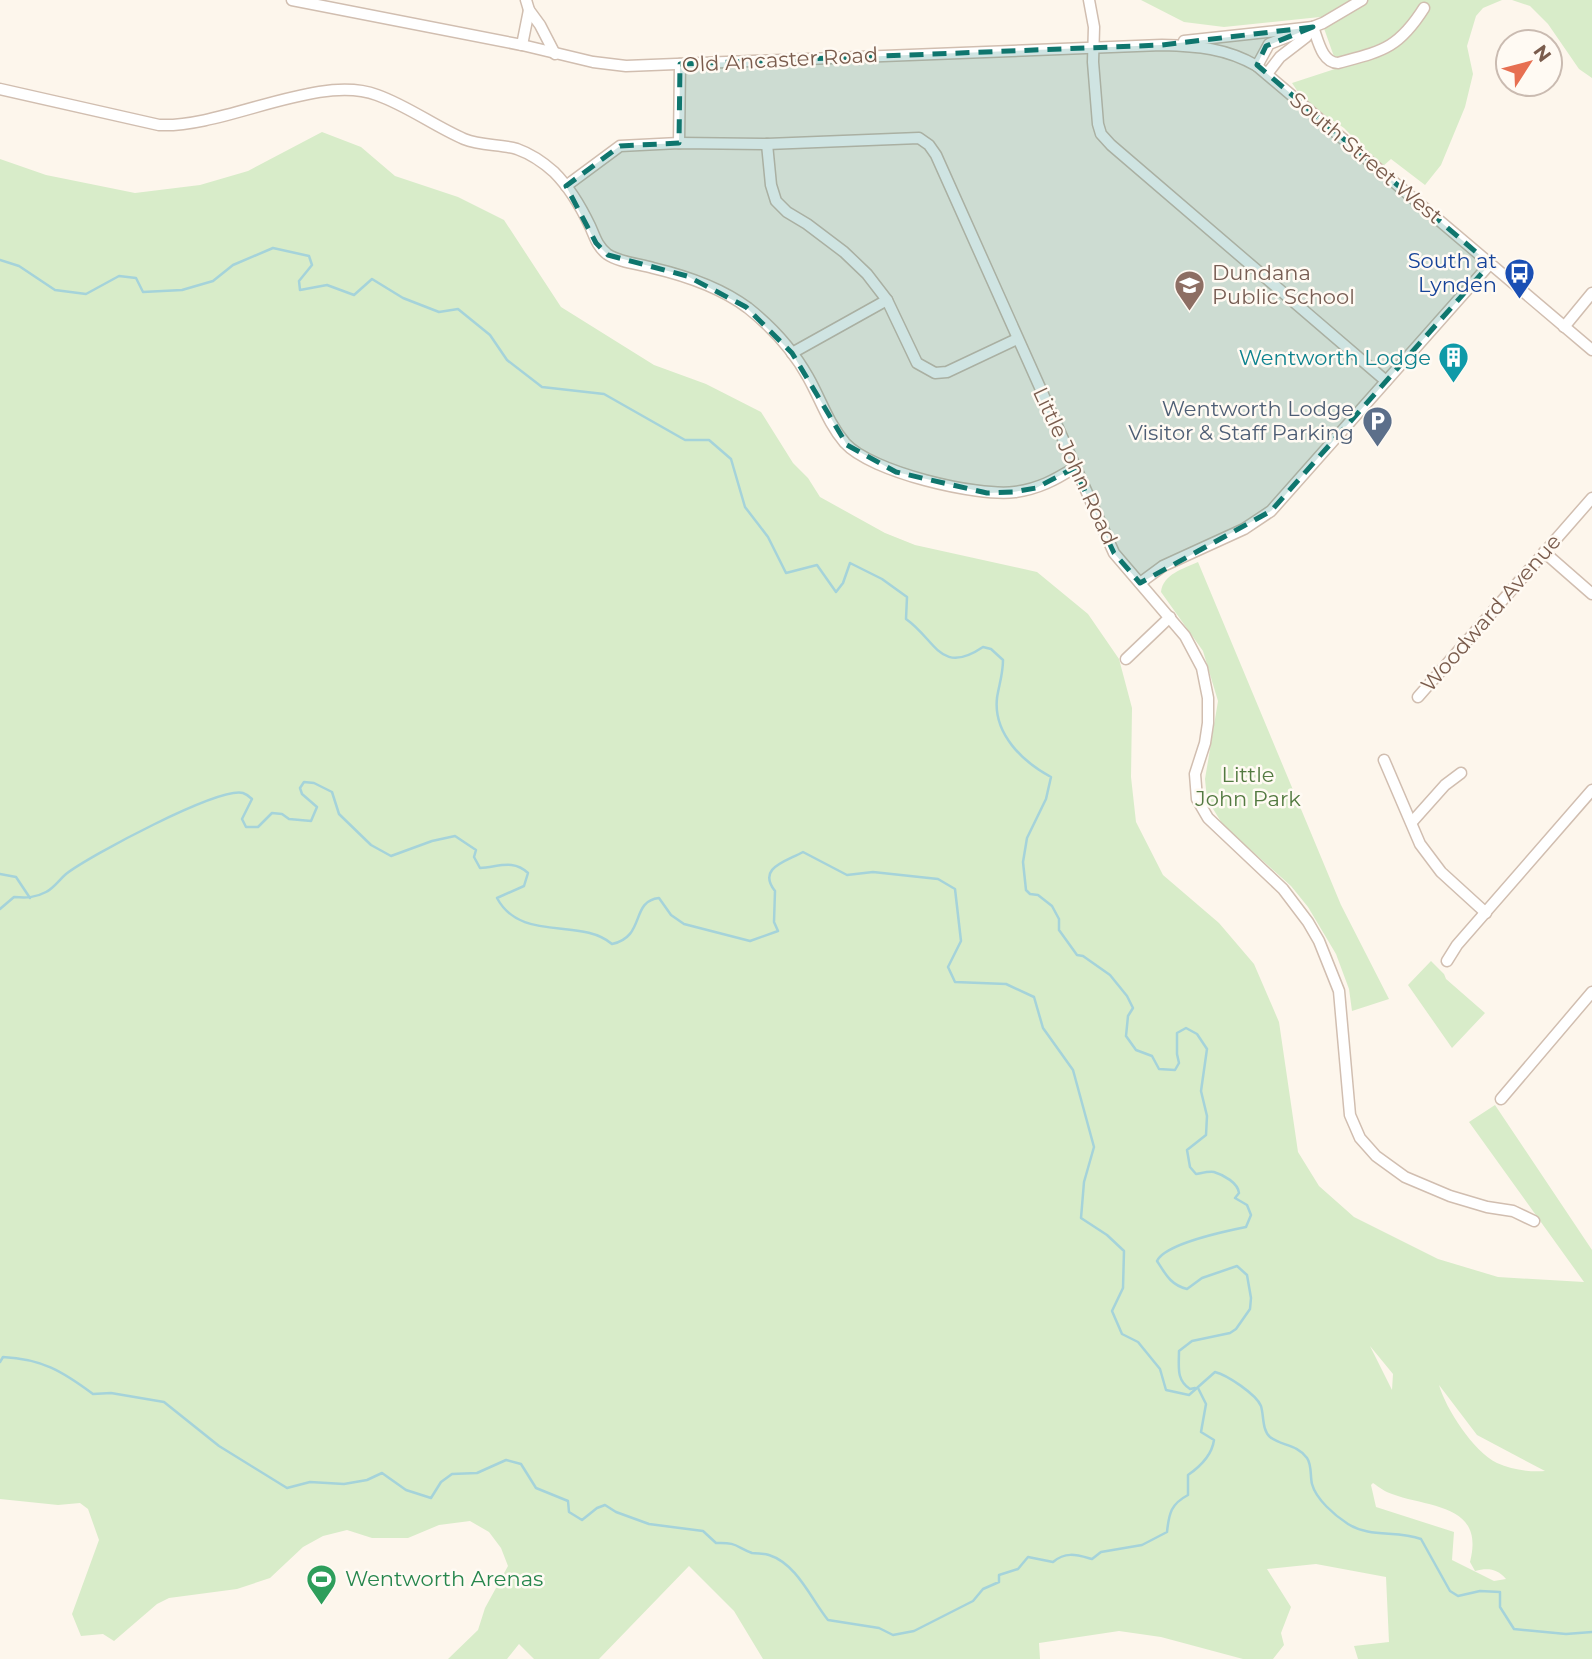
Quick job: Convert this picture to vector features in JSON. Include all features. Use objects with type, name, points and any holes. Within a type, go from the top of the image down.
[{"type":"street","name":"Old Ancaster Road","points":[[292,0],[626,66],[1162,45],[1223,50],[1258,66],[1267,74]]},
{"type":"street","points":[[1089,0],[1094,27],[1098,124],[1101,134],[1386,381]]},
{"type":"street","points":[[1258,66],[1269,44],[1313,27],[1362,0]]},
{"type":"street","points":[[522,46],[527,5]]},
{"type":"street","points":[[527,5],[555,54]]},
{"type":"street","points":[[1313,27],[1326,59],[1338,63],[1381,52],[1394,44],[1416,21],[1424,8]]},
{"type":"street","points":[[1162,45],[1196,38],[1313,27]]},
{"type":"street","points":[[1267,74],[1280,57],[1306,37],[1313,27]]},
{"type":"street","points":[[679,143],[680,64]]},
{"type":"street","name":"South Street West","points":[[1267,74],[1592,351]]},
{"type":"street","points":[[0,89],[159,125],[177,126],[203,122],[323,91],[346,90],[374,94],[468,141],[516,149],[539,160],[566,186],[596,243],[608,255],[687,276],[719,290],[746,307],[792,353],[809,378],[830,423],[847,445],[871,461],[896,472],[987,493],[1036,488],[1055,481],[1074,468]]},
{"type":"street","name":"Little John Road","points":[[566,186],[620,146],[919,138],[929,145],[936,155],[1114,553],[1170,617],[1196,653],[1207,685],[1208,723],[1205,744],[1195,774],[1196,799],[1208,818],[1283,889],[1319,941],[1339,991],[1350,1115],[1360,1138],[1376,1156],[1405,1177],[1450,1196],[1487,1207],[1513,1211],[1534,1222]]},
{"type":"street","points":[[767,144],[771,185],[776,201],[787,212],[844,252],[867,274],[887,300],[916,363],[935,373],[947,372],[1017,339]]},
{"type":"street","points":[[1140,583],[1163,566],[1244,529],[1271,510],[1490,264]]},
{"type":"street","points":[[1564,327],[1592,293]]},
{"type":"street","points":[[792,353],[887,300]]},
{"type":"street","name":"Woodward Avenue","points":[[1418,697],[1592,498]]},
{"type":"street","points":[[1544,552],[1592,594]]},
{"type":"street","points":[[1126,659],[1170,617]]},
{"type":"street","points":[[1384,760],[1420,844],[1441,872],[1486,913]]},
{"type":"street","points":[[1412,822],[1445,785],[1461,774]]},
{"type":"street","points":[[1447,961],[1457,945],[1592,790]]},
{"type":"street","points":[[1501,1099],[1592,992]]},
{"type":"street","points":[[1513,1211],[1516,1198]]},
{"type":"highlighted area","points":[[1313,27],[1266,46],[1257,65],[1490,264],[1271,511],[1140,583],[1114,553],[1074,468],[1036,488],[987,493],[896,472],[847,445],[792,353],[746,307],[687,276],[608,255],[596,243],[566,186],[620,146],[679,143],[680,64],[1162,45]]},
{"type":"green space","points":[[1141,0],[1502,0],[1483,8],[1476,16],[1467,46],[1473,74],[1465,107],[1441,165],[1425,185],[1391,159],[1382,167],[1344,128],[1304,101],[1292,83],[1338,68],[1320,17],[1224,27],[1184,22]]},
{"type":"green space","points":[[1512,0],[1592,0],[1592,78],[1579,69],[1564,47],[1564,28],[1551,28],[1530,6]]},
{"type":"green space","points":[[322,132],[361,147],[395,176],[458,197],[504,220],[561,307],[654,365],[706,384],[761,412],[793,463],[808,478],[820,497],[885,533],[915,545],[1037,572],[1088,614],[1119,659],[1132,708],[1131,777],[1136,822],[1163,875],[1219,923],[1254,964],[1279,1022],[1298,1152],[1319,1186],[1354,1217],[1438,1259],[1498,1277],[1584,1282],[1469,1122],[1495,1105],[1592,1250],[1592,1659],[1358,1659],[1354,1646],[1389,1642],[1386,1577],[1316,1564],[1267,1569],[1291,1607],[1281,1633],[1284,1645],[1273,1659],[1243,1659],[1161,1637],[1119,1631],[1039,1643],[1040,1659],[763,1659],[734,1611],[689,1566],[599,1659],[534,1659],[519,1644],[507,1659],[448,1659],[478,1630],[485,1608],[508,1566],[501,1548],[489,1532],[470,1521],[439,1525],[408,1538],[372,1538],[347,1530],[323,1536],[303,1547],[270,1578],[237,1589],[169,1598],[157,1604],[114,1641],[103,1634],[81,1636],[72,1614],[99,1540],[88,1509],[80,1503],[58,1505],[0,1499],[0,159],[46,175],[135,193],[200,185],[248,171]],"holes":[[[1370,1346],[1393,1374],[1392,1390]],[[1439,1385],[1477,1435],[1545,1471],[1515,1469],[1488,1457],[1454,1417]],[[1373,1483],[1389,1493],[1437,1506],[1462,1519],[1469,1529],[1473,1543],[1470,1562],[1475,1571],[1492,1570],[1506,1579],[1494,1581],[1452,1560],[1454,1532],[1376,1507],[1371,1485]]]},
{"type":"green space","name":"Little John Park","points":[[1198,562],[1341,905],[1389,999],[1352,1011],[1349,989],[1336,954],[1308,907],[1291,886],[1223,825],[1207,799],[1205,779],[1218,701],[1203,651],[1161,592],[1170,576]]},
{"type":"green space","points":[[1431,961],[1446,979],[1485,1013],[1452,1048],[1408,985]]},
{"type":"waterway","points":[[0,260],[19,266],[55,290],[86,294],[119,276],[136,278],[143,292],[182,290],[213,281],[233,265],[273,248],[309,256],[312,265],[299,281],[300,290],[327,285],[354,295],[372,279],[403,298],[439,312],[458,309],[490,335],[507,360],[542,387],[604,394],[685,440],[709,440],[731,459],[745,507],[768,537],[786,573],[817,565],[836,592],[843,583],[850,563],[882,579],[907,597],[906,619],[940,652],[957,658],[983,647],[991,649],[1003,660],[997,698],[1000,723],[1005,735],[1021,755],[1051,777],[1046,799],[1027,838],[1023,862],[1026,890],[1052,906],[1059,919],[1059,930],[1077,955],[1083,956],[1110,975],[1127,996],[1133,1008],[1128,1016],[1126,1036],[1136,1050],[1152,1056],[1159,1069],[1175,1070],[1179,1063],[1177,1033],[1186,1028],[1197,1034],[1207,1049],[1201,1091],[1207,1116],[1206,1135],[1187,1150],[1190,1167],[1196,1174],[1214,1172],[1230,1180],[1238,1189],[1239,1193],[1235,1198],[1247,1205],[1251,1215],[1246,1227],[1183,1244],[1171,1249],[1157,1261],[1173,1282],[1187,1289],[1202,1278],[1237,1266],[1247,1275],[1250,1309],[1236,1329],[1230,1333],[1192,1341],[1179,1351],[1182,1382],[1190,1389],[1195,1388]]},
{"type":"waterway","points":[[0,909],[14,897],[30,897],[46,892],[79,865],[154,824],[229,794],[243,793],[252,799],[242,819],[246,827],[258,827],[272,813],[282,814],[289,819],[311,821],[317,807],[302,794],[300,788],[304,782],[314,783],[332,792],[339,814],[371,845],[391,856],[455,836],[476,850],[474,857],[480,868],[511,865],[528,873],[524,886],[497,898],[508,912],[536,925],[584,932],[599,936],[612,944],[630,934],[644,905],[659,898],[671,915],[684,924],[750,941],[778,931],[774,922],[775,891],[769,877],[771,871],[781,863],[803,852],[847,875],[873,872],[938,879],[955,889],[961,941],[948,967],[955,982],[1006,984],[1034,997],[1043,1028],[1073,1070],[1094,1147],[1084,1182],[1081,1218],[1107,1235],[1124,1251],[1123,1288],[1112,1311],[1122,1334],[1138,1342],[1160,1369],[1166,1390],[1189,1395],[1215,1372],[1227,1377],[1258,1401],[1270,1437],[1303,1453],[1309,1461],[1312,1484],[1317,1495],[1343,1520],[1365,1531],[1421,1539],[1450,1591],[1458,1596],[1480,1591],[1500,1592],[1500,1607],[1514,1629],[1566,1634],[1592,1632]]},
{"type":"waterway","points":[[0,874],[16,877],[30,898]]},
{"type":"waterway","points":[[0,1362],[3,1357],[29,1360],[61,1373],[93,1394],[111,1393],[164,1402],[219,1446],[287,1488],[310,1482],[344,1484],[367,1480],[382,1473],[406,1490],[431,1498],[441,1482],[452,1474],[477,1473],[506,1460],[521,1464],[536,1488],[568,1501],[569,1512],[582,1520],[605,1505],[649,1524],[703,1531],[716,1543],[732,1544],[752,1553],[769,1555],[788,1566],[828,1620],[879,1628],[893,1635],[914,1631],[973,1601],[983,1589],[999,1582],[999,1575],[1018,1569],[1028,1557],[1053,1562],[1067,1555],[1092,1559],[1101,1552],[1142,1545],[1167,1532],[1172,1510],[1188,1495],[1188,1475],[1205,1460],[1213,1445],[1214,1440],[1201,1432],[1206,1404],[1198,1388]]},
{"type":"place","name":"South at Lynden","points":[[1520,300]]},
{"type":"place","name":"Dundana Public School","points":[[1189,312]]},
{"type":"place","name":"Wentworth Lodge","points":[[1454,385]]},
{"type":"place","name":"Wentworth Lodge Visitor & Staff Parking","points":[[1377,448]]},
{"type":"place","name":"Wentworth Arenas","points":[[322,1606]]}]
